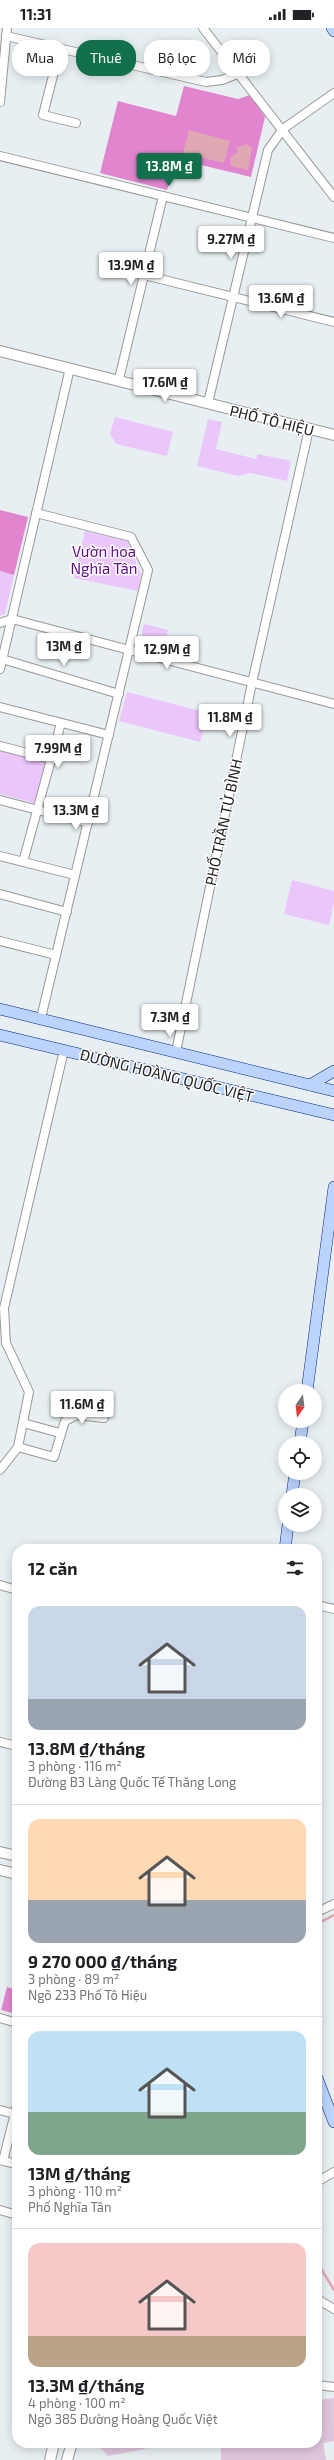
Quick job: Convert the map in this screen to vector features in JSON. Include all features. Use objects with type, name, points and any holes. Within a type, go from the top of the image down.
[{"type":"main road","name":"ĐƯỜNG HOÀNG QUỐC VIỆT","points":[[0,1009],[334,1091]]},
{"type":"main road","name":"ĐƯỜNG HOÀNG QUỐC VIỆT","points":[[0,1035],[334,1115]]},
{"type":"main road","points":[[310,1085],[334,1071]]},
{"type":"main road","points":[[308,1384],[334,1187]]},
{"type":"main road","points":[[286,1544],[287,1532]]},
{"type":"main road","points":[[322,2090],[333,2118]]},
{"type":"street","points":[[203,28],[218,48]]},
{"type":"street","points":[[0,102],[6,32],[33,40]]},
{"type":"street","points":[[68,50],[206,82],[222,80],[232,76]]},
{"type":"street","points":[[53,76],[43,115],[76,123]]},
{"type":"street","points":[[239,76],[283,129],[334,197]]},
{"type":"street","points":[[208,403],[268,150],[283,129],[334,93]]},
{"type":"street","points":[[0,156],[334,238]]},
{"type":"street","points":[[119,379],[163,196]]},
{"type":"street","points":[[144,274],[334,322]]},
{"type":"street","name":"PHỐ TÔ HIỆU","points":[[0,351],[119,379],[334,435]]},
{"type":"street","points":[[0,669],[70,368]]},
{"type":"street","name":"PHỐ TRẦN TỬ BÌNH","points":[[176,1052],[252,683],[309,429]]},
{"type":"street","points":[[36,513],[131,537],[148,570],[41,1018]]},
{"type":"street","points":[[0,623],[12,619],[334,704]]},
{"type":"street","points":[[2,659],[119,694]]},
{"type":"street","points":[[0,707],[109,735]]},
{"type":"street","points":[[23,862],[61,723]]},
{"type":"street","points":[[0,746],[51,759]]},
{"type":"street","points":[[0,800],[88,823]]},
{"type":"street","points":[[0,856],[76,875]]},
{"type":"street","points":[[0,894],[67,912]]},
{"type":"street","points":[[0,941],[56,955]]},
{"type":"street","points":[[0,1470],[18,1447],[29,1392],[6,1343],[4,1308],[64,1050]]},
{"type":"street","points":[[18,1447],[54,1457],[60,1433],[66,1421],[77,1415],[104,1418]]},
{"type":"street","points":[[23,1423],[60,1433]]},
{"type":"street","points":[[0,1585],[12,1589]]},
{"type":"street","points":[[322,1606],[334,1609]]},
{"type":"street","points":[[0,1742],[12,1745]]},
{"type":"street","points":[[0,1852],[12,1855]]},
{"type":"street","points":[[0,1870],[12,1873]]},
{"type":"street","points":[[322,1910],[334,1904]]},
{"type":"street","points":[[0,2018],[12,2022]]},
{"type":"street","points":[[0,2110],[12,2113]]},
{"type":"street","points":[[12,2127],[4,2161],[12,2163]]},
{"type":"street","points":[[322,2179],[334,2172]]},
{"type":"street","points":[[0,2210],[12,2214]]},
{"type":"street","points":[[322,2303],[334,2309]]},
{"type":"street","points":[[322,2386],[334,2387]]},
{"type":"street","points":[[50,2460],[53,2448]]},
{"type":"street","points":[[68,2460],[71,2448]]},
{"type":"shaded area","points":[[184,86],[238,99],[250,95],[265,117],[251,177],[176,159],[167,190],[100,173],[118,101],[176,116]]},
{"type":"shaded area","points":[[189,130],[230,141],[224,163],[183,153]]},
{"type":"shaded area","points":[[246,144],[252,148],[248,170],[231,166],[230,158],[238,152],[236,148]]},
{"type":"shaded area","points":[[0,510],[28,517],[14,575],[0,571]]},
{"type":"shaded area","points":[[7,1987],[12,1988],[12,2013],[1,2010]]},
{"type":"shaded area","points":[[334,2398],[334,2441],[323,2443],[326,2460],[221,2460],[221,2448],[322,2448],[322,2399]]},
{"type":"shaded area","points":[[101,2448],[145,2448],[145,2449],[108,2456]]},
{"type":"green space","points":[[115,417],[173,432],[167,456],[116,444],[110,434]]},
{"type":"green space","points":[[208,419],[222,422],[216,449],[256,459],[258,454],[291,461],[287,481],[250,473],[238,476],[197,466]]},
{"type":"green space","name":"Vườn hoa Nghĩa Tân","points":[[85,531],[127,541],[141,574],[138,591],[74,578]]},
{"type":"green space","points":[[0,571],[14,575],[5,614],[0,616]]},
{"type":"green space","points":[[144,624],[168,630],[163,652],[139,646]]},
{"type":"green space","points":[[127,692],[208,713],[200,742],[119,721]]},
{"type":"green space","points":[[0,751],[46,762],[35,803],[0,794]]},
{"type":"green space","points":[[292,880],[334,891],[334,903],[329,925],[284,914]]},
{"type":"waterway","points":[[322,1921],[334,1915]]},
{"type":"waterway","points":[[322,2270],[334,2290]]}]
